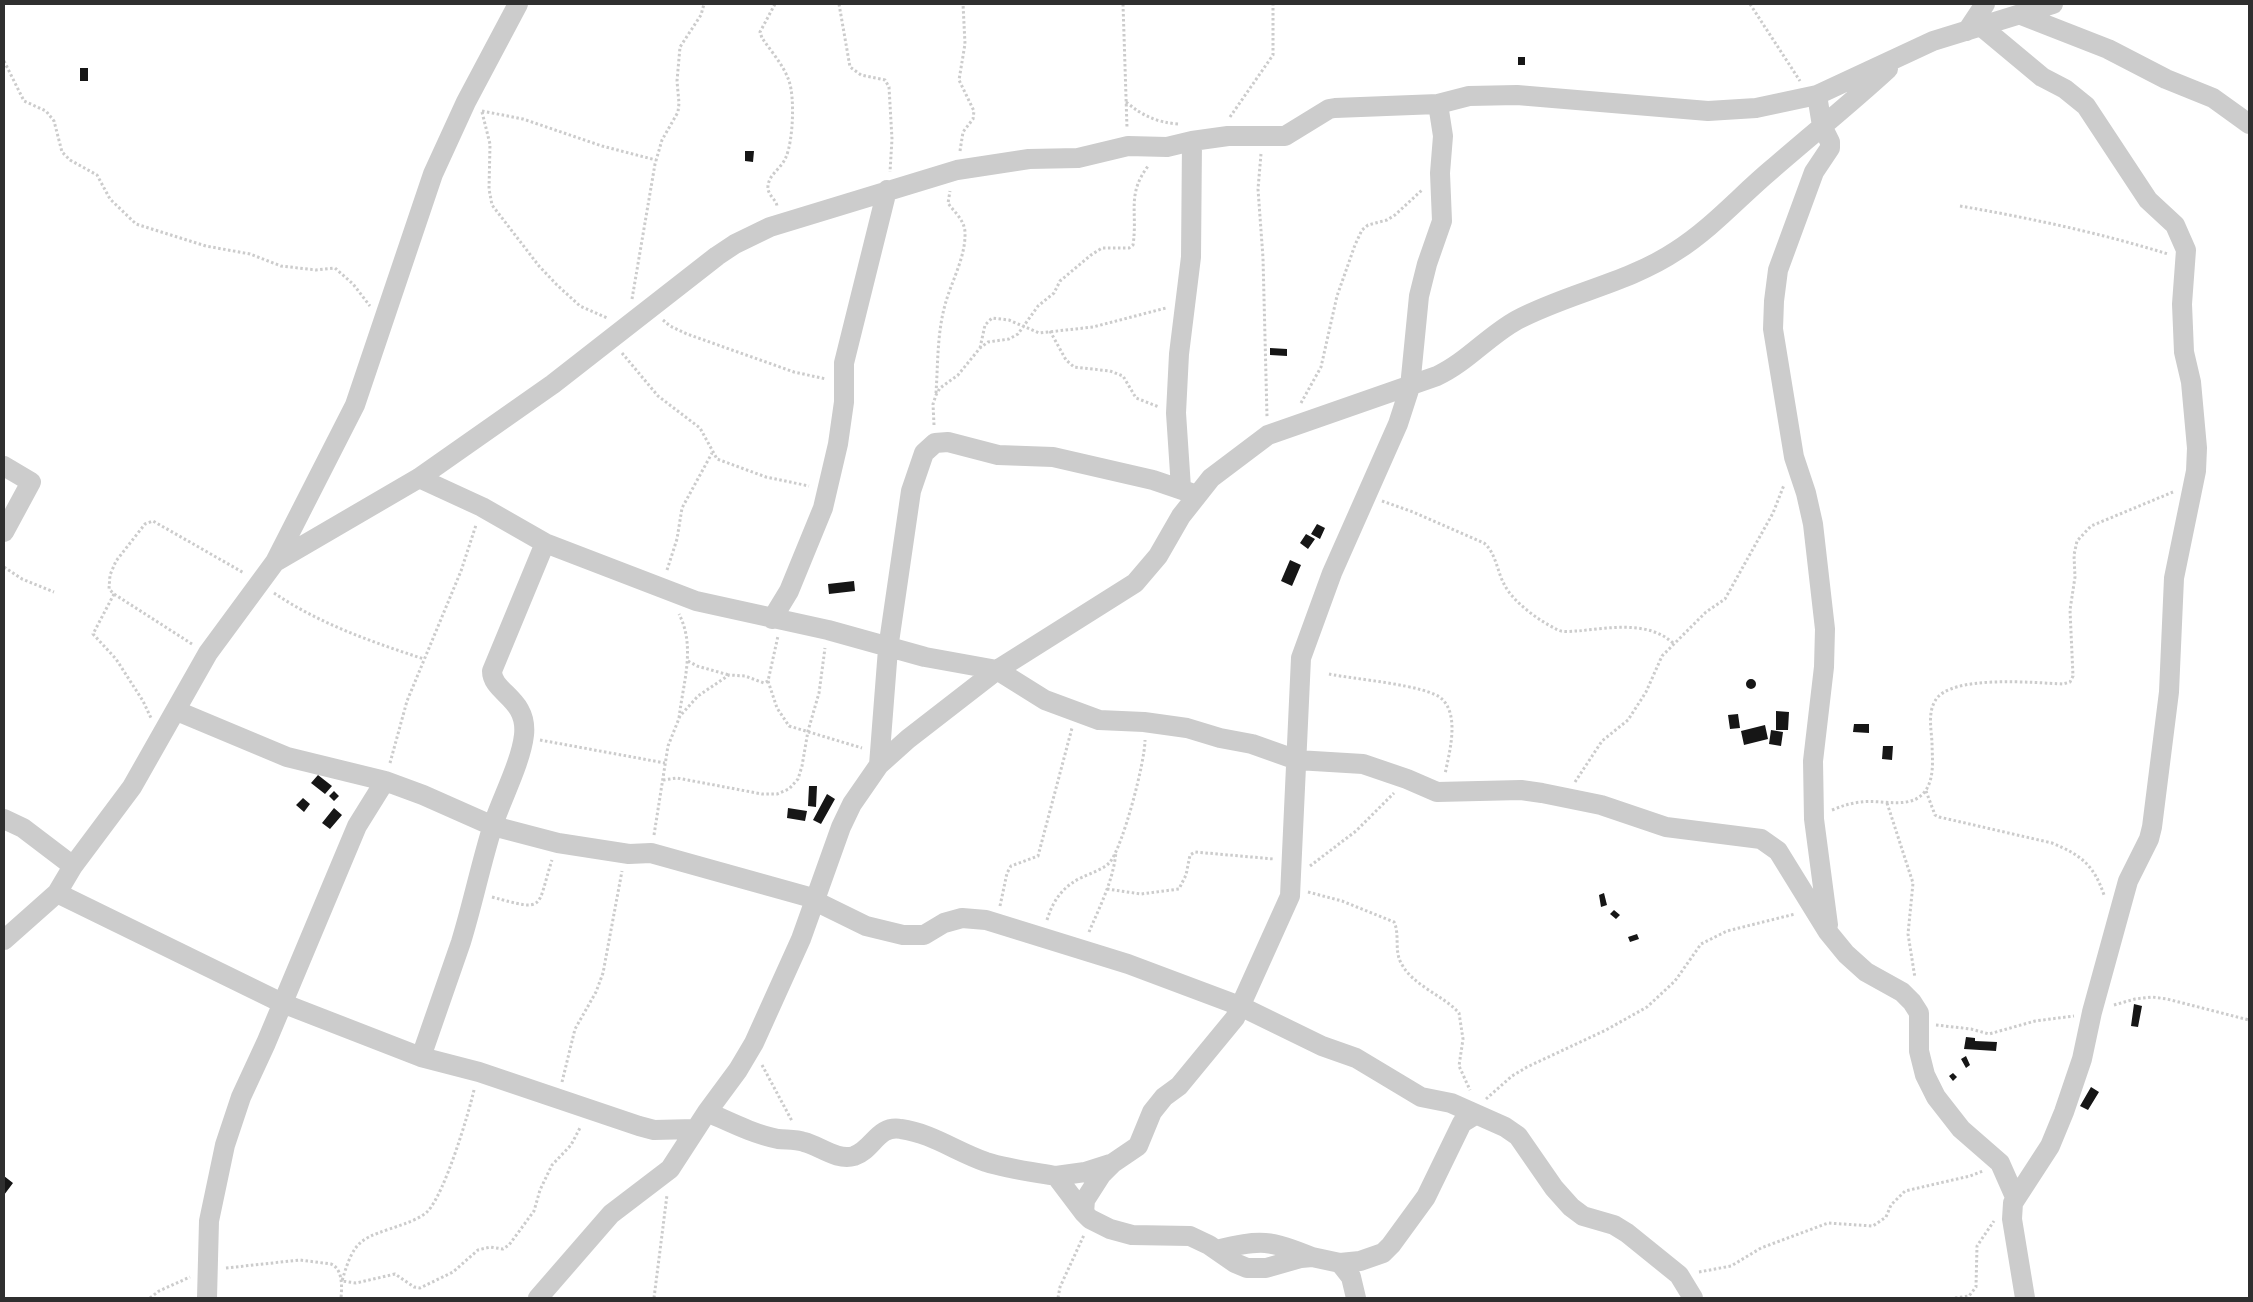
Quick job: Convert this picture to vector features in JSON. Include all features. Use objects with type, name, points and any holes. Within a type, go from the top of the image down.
[{"type":"street","points":[[4,940],[57,894],[73,866],[132,787],[177,711],[208,653],[275,562],[356,405],[384,324],[410,238],[433,174],[474,107],[518,4]]},
{"type":"street","points":[[1975,29],[1985,4]]},
{"type":"street","points":[[275,562],[419,478],[553,384],[649,308],[735,244],[776,225],[887,190],[957,170],[1029,159],[1078,158],[1128,146],[1167,147],[1228,136],[1289,135],[1329,109],[1335,108],[1438,104],[1463,97],[1517,95],[1729,111],[1756,108],[1814,95],[1901,58],[1933,41],[2053,4]]},
{"type":"street","points":[[2020,15],[2108,49],[2166,79],[2213,98],[2249,124]]},
{"type":"street","points":[[1975,29],[2042,78],[2065,89],[2086,106],[2148,200],[2175,225],[2186,250],[2182,323],[2184,352],[2197,430],[2196,471],[2174,578],[2169,692],[2152,827],[2149,839],[2128,881],[2092,1012],[2082,1059],[2050,1146],[2015,1197],[2012,1219],[2025,1298]]},
{"type":"street","points":[[879,760],[888,648],[911,491],[924,453],[935,444],[948,442],[998,455],[1053,456],[1189,491],[1212,478],[1268,436],[1290,426],[1361,404],[1450,370],[1495,333],[1525,316],[1627,275],[1676,252],[1717,220],[1901,58]]},
{"type":"street","points":[[1814,95],[1822,126],[1830,142],[1830,148],[1814,172],[1778,270],[1773,329],[1794,457],[1806,493],[1812,524],[1825,628],[1824,667],[1813,761],[1814,819],[1828,932]]},
{"type":"street","points":[[1087,1216],[1085,1200],[1093,1184],[1113,1163],[1138,1146],[1152,1112],[1164,1097],[1179,1086],[1235,1018],[1282,918],[1290,896],[1290,862],[1301,658],[1332,573],[1398,424],[1410,386],[1419,296],[1426,264],[1441,227],[1440,173],[1443,136],[1438,104]]},
{"type":"street","points":[[538,1298],[611,1214],[670,1170],[695,1129],[738,1070],[754,1043],[801,939],[848,812],[879,760],[997,670],[1135,583],[1158,556],[1181,516],[1189,491],[1176,413],[1191,257],[1192,141]]},
{"type":"street","points":[[777,620],[807,550],[827,490],[838,444],[844,402],[844,363],[887,190]]},
{"type":"street","points":[[4,466],[31,482],[4,532]]},
{"type":"street","points":[[419,478],[482,508],[545,543],[664,589],[721,608],[828,630],[888,648],[997,670],[1046,700],[1098,720],[1144,722],[1187,728],[1220,738],[1252,744],[1297,760],[1363,764],[1407,779],[1430,791],[1521,790],[1601,805],[1666,827],[1761,839],[1778,851],[1828,932],[1846,954],[1866,972],[1902,992],[1918,1013],[1919,1051],[1925,1075],[1936,1097],[1961,1128],[2000,1164],[2015,1197]]},
{"type":"street","points":[[421,1057],[461,941],[493,826],[519,755],[524,735],[523,719],[518,707],[513,698],[498,687],[492,678],[492,671],[545,543]]},
{"type":"street","points":[[177,711],[287,757],[385,781],[423,795],[493,826],[558,843],[628,854],[651,853],[816,900],[866,926],[903,935],[924,935],[944,923],[962,918],[986,920],[1128,964],[1240,1006],[1322,1046],[1372,1065],[1421,1097],[1445,1102],[1468,1110],[1518,1136],[1554,1188],[1578,1213],[1620,1228],[1679,1275],[1692,1298]]},
{"type":"street","points":[[206,1298],[209,1221],[225,1145],[240,1097],[266,1043],[357,826],[385,781]]},
{"type":"street","points":[[4,819],[23,828],[73,866]]},
{"type":"street","points":[[57,894],[282,1003],[421,1057],[479,1072],[654,1130],[695,1129]]},
{"type":"street","points":[[1216,1250],[1260,1241],[1277,1244],[1312,1257],[1340,1264],[1371,1259],[1383,1253],[1426,1197],[1468,1110]]},
{"type":"street","points":[[707,1112],[762,1134],[778,1139],[804,1141],[831,1153],[846,1157],[854,1156],[867,1148],[883,1130],[901,1129],[931,1138],[987,1162],[1056,1176],[1084,1172],[1113,1163]]},
{"type":"street","points":[[1056,1176],[1087,1216],[1110,1229],[1132,1235],[1190,1236],[1236,1263],[1256,1269],[1312,1257]]},
{"type":"street","points":[[1340,1264],[1350,1277],[1356,1298]]},
{"type":"path","points":[[704,4],[701,15],[680,47],[677,81],[678,112],[662,140],[656,160],[621,330],[623,355],[658,396],[700,428],[709,441],[712,453],[717,459],[744,469],[827,490]]},
{"type":"path","points":[[775,4],[760,32],[789,80],[791,110],[790,146],[785,160],[773,175],[768,186],[769,193],[778,205],[776,225]]},
{"type":"path","points":[[839,4],[850,67],[861,75],[885,80],[890,87],[892,139],[887,190]]},
{"type":"path","points":[[936,395],[940,330],[945,305],[964,246],[965,231],[962,221],[948,203],[957,170],[963,132],[973,119],[974,111],[959,80],[965,44],[963,4]]},
{"type":"path","points":[[1123,4],[1128,146]]},
{"type":"path","points":[[1226,121],[1273,55],[1273,4]]},
{"type":"path","points":[[1750,4],[1814,95]]},
{"type":"path","points":[[4,61],[24,100],[46,111],[54,121],[62,152],[70,160],[97,175],[110,199],[136,224],[206,246],[250,254],[281,266],[316,270],[336,268],[352,284],[384,324]]},
{"type":"path","points":[[1125,102],[1141,115],[1153,121],[1180,124]]},
{"type":"path","points":[[474,107],[522,119],[602,146],[656,160]]},
{"type":"path","points":[[474,107],[490,144],[489,189],[492,205],[539,266],[575,303],[609,320],[621,330]]},
{"type":"path","points":[[1268,136],[1259,160],[1258,190],[1263,258],[1268,436]]},
{"type":"path","points":[[935,444],[933,404],[940,388],[958,375],[980,348],[988,342],[1009,339],[1025,327],[1038,306],[1054,293],[1060,281],[1092,254],[1102,248],[1129,248],[1133,245],[1136,224],[1134,194],[1138,179],[1150,162],[1167,147]]},
{"type":"path","points":[[1290,426],[1321,367],[1337,296],[1362,230],[1368,225],[1387,220],[1402,210],[1440,173]]},
{"type":"path","points":[[1960,206],[2014,215],[2096,234],[2170,255],[2186,250]]},
{"type":"path","points":[[980,348],[984,325],[992,318],[1009,320],[1038,333],[1093,327],[1123,321],[1186,301]]},
{"type":"path","points":[[649,308],[670,326],[687,334],[794,372],[844,381]]},
{"type":"path","points":[[1050,331],[1066,360],[1074,367],[1110,371],[1123,376],[1136,398],[1176,413]]},
{"type":"path","points":[[651,853],[668,746],[678,721],[688,661],[688,639],[681,618],[664,589],[677,539],[682,508],[712,453]]},
{"type":"path","points":[[1564,799],[1602,741],[1628,720],[1646,692],[1662,656],[1706,612],[1725,599],[1773,513],[1794,457]]},
{"type":"path","points":[[1814,819],[1843,806],[1860,802],[1896,804],[1911,801],[1926,791],[1933,770],[1931,714],[1936,699],[1946,691],[1962,685],[2006,682],[2064,684],[2070,682],[2073,676],[2070,610],[2075,577],[2074,555],[2077,540],[2090,526],[2135,506],[2193,484]]},
{"type":"path","points":[[1367,496],[1413,512],[1484,543],[1492,552],[1505,586],[1537,617],[1558,630],[1640,628],[1653,630],[1666,636],[1674,644]]},
{"type":"path","points":[[385,781],[407,701],[461,571],[482,508]]},
{"type":"path","points":[[208,653],[109,589],[112,568],[148,521],[158,522],[283,598],[335,626],[367,640],[424,659]]},
{"type":"path","points":[[4,567],[22,579],[54,592]]},
{"type":"path","points":[[114,594],[93,634],[116,659],[143,701],[161,738]]},
{"type":"path","points":[[777,620],[768,681],[783,720],[789,726],[808,731],[879,760]]},
{"type":"path","points":[[662,780],[677,778],[762,794],[777,794],[789,789],[798,779],[802,766],[808,731],[819,693],[828,630]]},
{"type":"path","points":[[688,661],[697,666],[730,676],[745,676],[764,683],[768,681]]},
{"type":"path","points":[[1330,674],[1416,690],[1442,699],[1450,716],[1452,739],[1442,792]]},
{"type":"path","points":[[678,721],[698,696],[730,676]]},
{"type":"path","points":[[997,923],[1007,873],[1011,866],[1038,856],[1041,849],[1049,810],[1076,713]]},
{"type":"path","points":[[1042,938],[1056,898],[1065,888],[1110,862],[1131,808],[1144,758],[1144,722]]},
{"type":"path","points":[[524,735],[665,763]]},
{"type":"path","points":[[1107,889],[1141,894],[1179,890],[1186,874],[1190,855],[1196,852],[1290,862],[1298,867],[1312,865],[1356,831],[1407,779]]},
{"type":"path","points":[[1926,791],[1935,815],[1939,818],[2052,843],[2085,861],[2093,870],[2117,923]]},
{"type":"path","points":[[1887,802],[1914,883],[1908,934],[1916,980]]},
{"type":"path","points":[[474,892],[524,906],[535,904],[542,897],[558,843]]},
{"type":"path","points":[[1082,950],[1107,889],[1115,864],[1116,848]]},
{"type":"path","points":[[558,1098],[575,1029],[596,992],[603,973],[615,901],[628,854]]},
{"type":"path","points":[[1290,886],[1342,901],[1394,922],[1396,944],[1403,967],[1433,994],[1460,1013],[1463,1039],[1459,1066],[1468,1110]]},
{"type":"path","points":[[1494,1123],[1480,1105],[1512,1076],[1647,1007],[1675,981],[1701,944],[1727,931],[1814,909]]},
{"type":"path","points":[[1918,1013],[1938,1026],[1971,1029],[1990,1034],[2035,1021],[2092,1012],[2135,998],[2152,997],[2167,999],[2249,1020]]},
{"type":"path","points":[[754,1043],[767,1074],[804,1141]]},
{"type":"path","points":[[341,1298],[342,1281],[350,1253],[362,1240],[414,1220],[427,1212],[443,1181],[468,1116],[479,1072]]},
{"type":"path","points":[[342,1281],[356,1283],[395,1274],[414,1287],[420,1288],[453,1272],[478,1250],[503,1248],[509,1245],[534,1211],[540,1190],[552,1165],[571,1145],[590,1110]]},
{"type":"path","points":[[1679,1275],[1731,1266],[1761,1248],[1828,1223],[1872,1226],[1886,1217],[1892,1205],[1904,1191],[1970,1176],[2000,1164]]},
{"type":"path","points":[[654,1298],[670,1170]]},
{"type":"path","points":[[1058,1298],[1060,1287],[1079,1249],[1087,1216]]},
{"type":"path","points":[[1955,1298],[1969,1296],[1976,1287],[1977,1246],[1988,1227],[1995,1220]]},
{"type":"path","points":[[150,1298],[159,1291],[206,1268],[300,1260],[314,1261],[336,1266],[342,1281]]},
{"type":"building","points":[[1518,57],[1525,57],[1525,65],[1518,65]]},
{"type":"building","points":[[80,68],[88,68],[88,81],[80,81]]},
{"type":"building","points":[[745,151],[754,151],[753,162],[745,161]]},
{"type":"building","points":[[1270,348],[1287,349],[1287,356],[1270,355]]},
{"type":"building","points":[[1317,524],[1325,528],[1320,539],[1311,534]]},
{"type":"building","points":[[1306,534],[1315,539],[1308,549],[1300,543]]},
{"type":"building","points":[[1290,560],[1301,565],[1292,586],[1281,581]]},
{"type":"building","points":[[854,581],[855,591],[829,594],[828,584]]},
{"type":"building","points":[[1749,679],[1753,679],[1756,684],[1755,688],[1749,689],[1746,686],[1746,682]]},
{"type":"building","points":[[1776,711],[1789,712],[1788,730],[1776,730]]},
{"type":"building","points":[[1738,714],[1740,728],[1730,729],[1728,715]]},
{"type":"building","points":[[1854,724],[1869,724],[1869,733],[1853,732]]},
{"type":"building","points":[[1765,725],[1768,739],[1744,745],[1741,731]]},
{"type":"building","points":[[1771,730],[1783,732],[1781,746],[1769,744]]},
{"type":"building","points":[[1883,746],[1893,746],[1892,760],[1882,759]]},
{"type":"building","points":[[318,775],[332,786],[325,794],[311,783]]},
{"type":"building","points":[[809,786],[817,786],[816,807],[808,806]]},
{"type":"building","points":[[334,791],[339,796],[334,801],[329,796]]},
{"type":"building","points":[[827,794],[835,799],[821,824],[813,820]]},
{"type":"building","points":[[303,798],[310,804],[304,812],[296,805]]},
{"type":"building","points":[[334,808],[342,815],[330,829],[322,823]]},
{"type":"building","points":[[788,808],[807,811],[805,821],[787,818]]},
{"type":"building","points":[[1604,893],[1607,905],[1601,907],[1599,895]]},
{"type":"building","points":[[1614,910],[1620,915],[1616,919],[1610,914]]},
{"type":"building","points":[[1637,934],[1639,939],[1630,942],[1628,937]]},
{"type":"building","points":[[2134,1004],[2142,1006],[2138,1027],[2131,1026]]},
{"type":"building","points":[[1966,1037],[1975,1038],[1975,1041],[1997,1042],[1996,1051],[1964,1049]]},
{"type":"building","points":[[1966,1056],[1970,1065],[1966,1068],[1961,1059]]},
{"type":"building","points":[[1953,1073],[1957,1077],[1953,1081],[1949,1076]]},
{"type":"building","points":[[2091,1087],[2099,1092],[2088,1110],[2080,1106]]},
{"type":"building","points":[[4,1176],[13,1183],[4,1195]]}]
